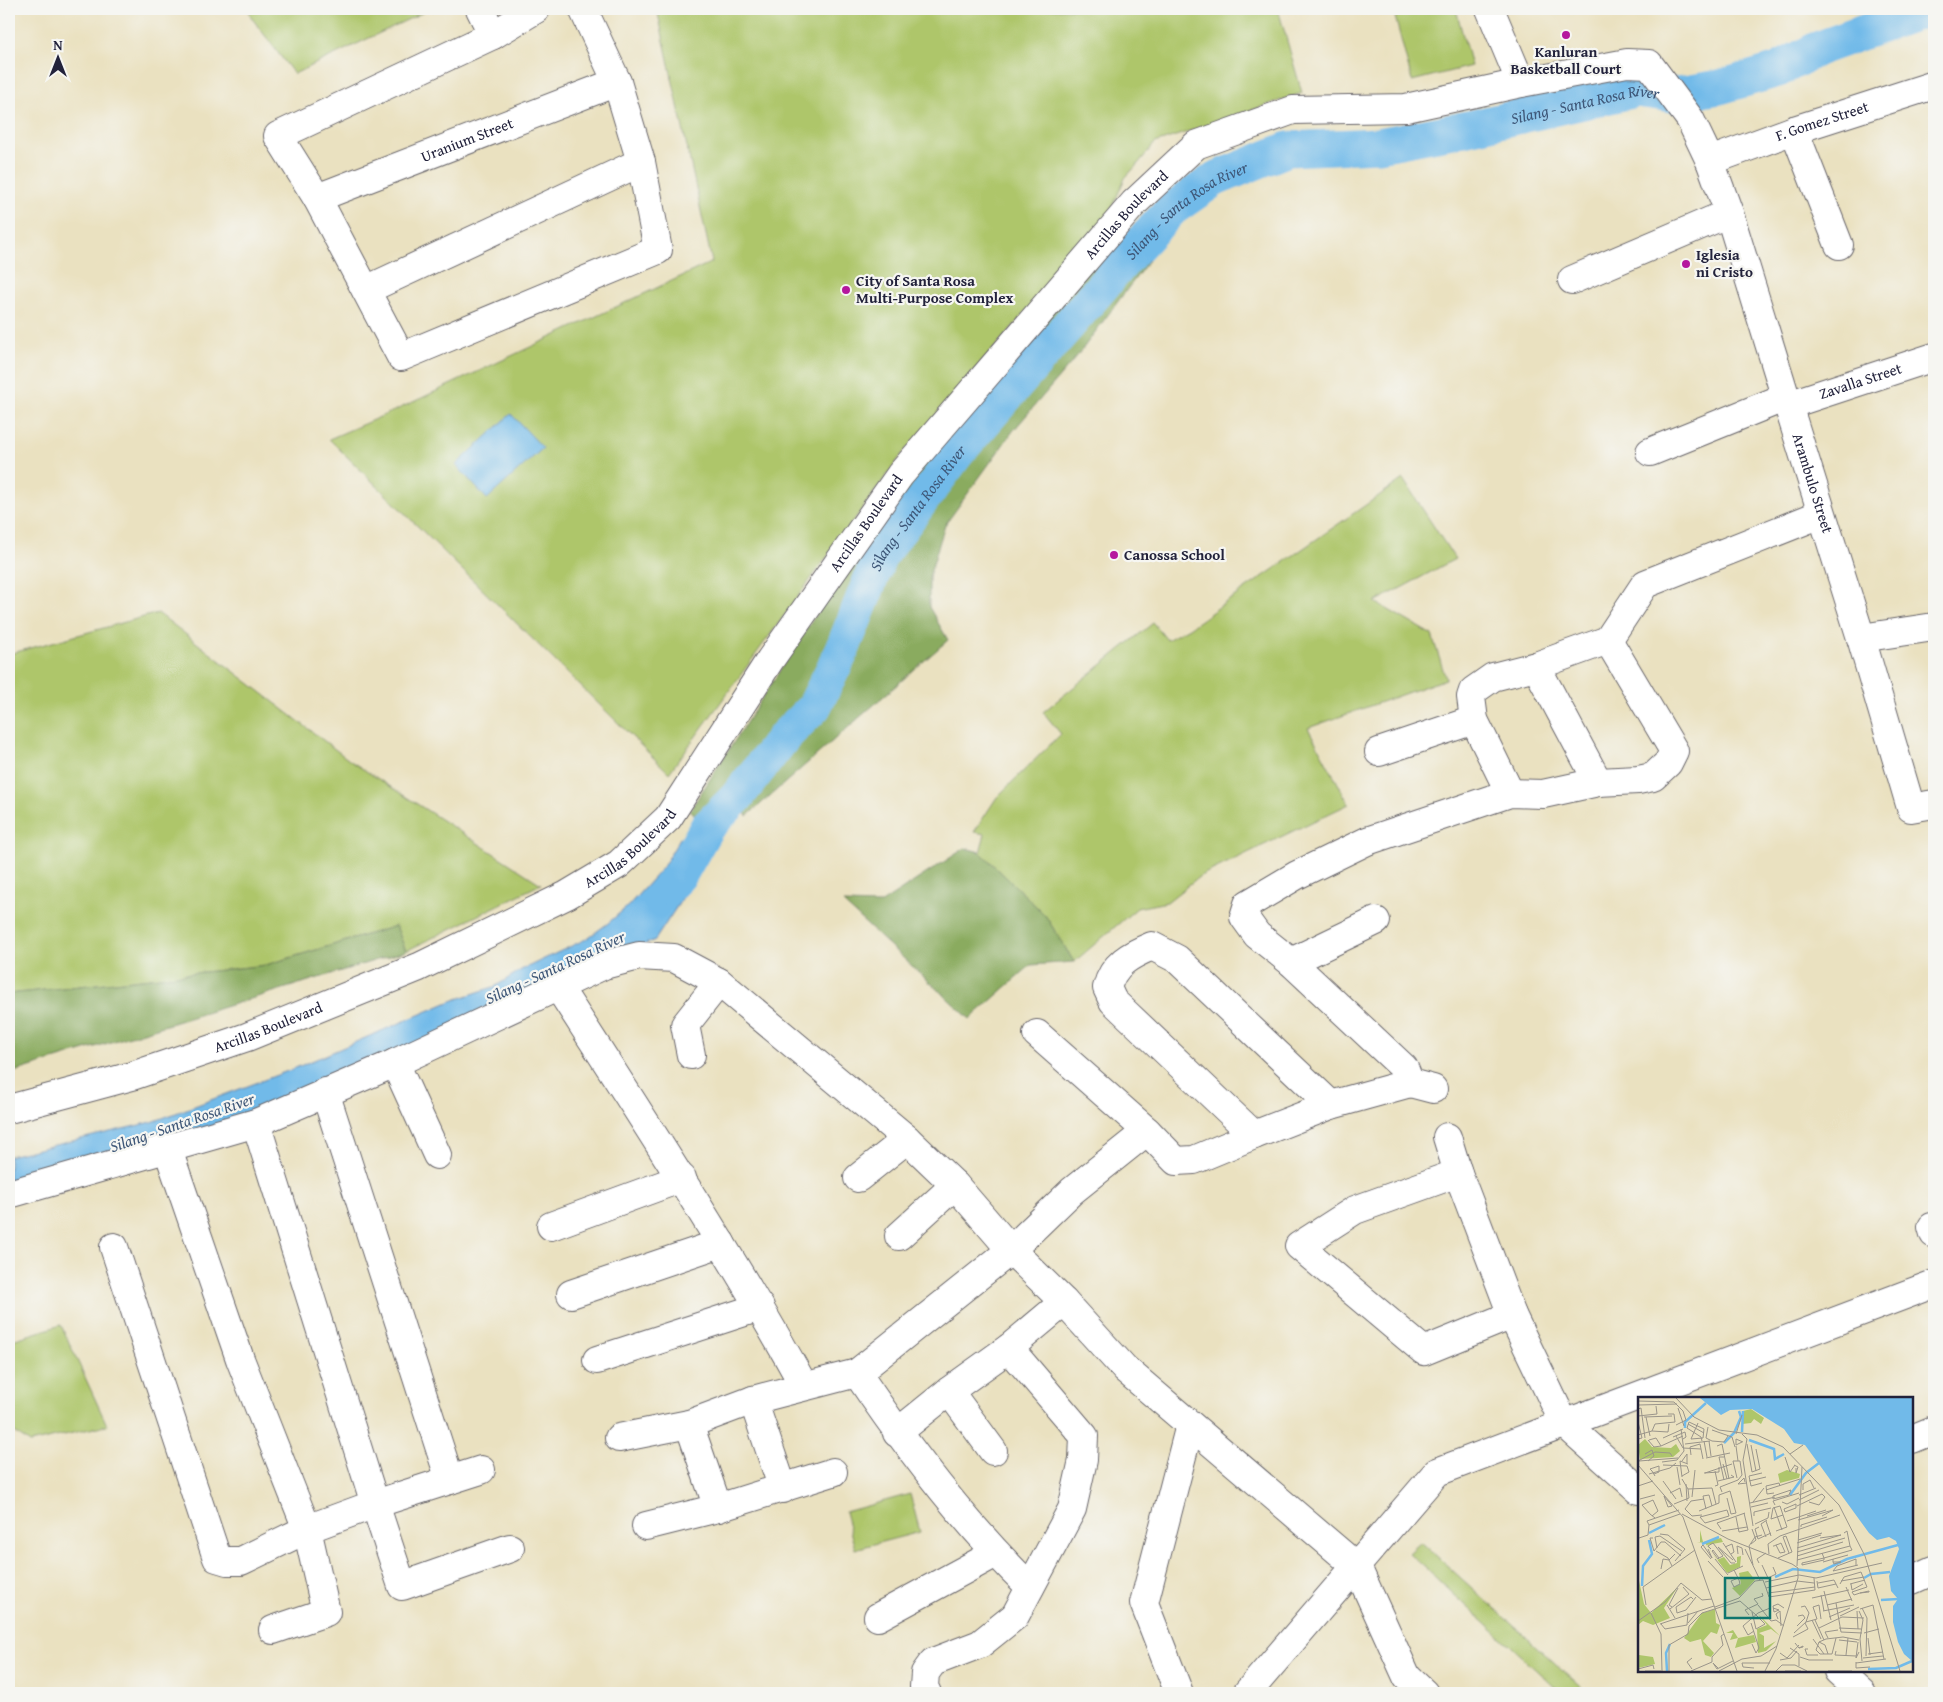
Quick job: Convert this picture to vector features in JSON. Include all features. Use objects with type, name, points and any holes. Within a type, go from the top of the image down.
[{"type":"street","points":[[480,9],[493,34]]},
{"type":"street","points":[[536,9],[493,34],[278,136],[317,198],[400,357],[658,250],[641,162],[618,82],[583,9]]},
{"type":"street","points":[[1490,9],[1521,83]]},
{"type":"street","name":"Arcillas Boulevard","points":[[9,1109],[132,1076],[247,1037],[419,967],[567,895],[619,864],[668,818],[770,660],[900,475],[1134,203],[1196,145],[1293,110],[1406,108],[1627,62],[1649,64],[1690,119],[1710,161]]},
{"type":"street","name":"Uranium Street","points":[[317,198],[618,82]]},
{"type":"street","name":"F. Gomez Street","points":[[1710,161],[1794,130],[1934,85]]},
{"type":"street","points":[[1794,130],[1839,245]]},
{"type":"street","name":"Arambulo Street","points":[[1710,161],[1729,213],[1861,638],[1922,806]]},
{"type":"street","points":[[366,290],[641,162]]},
{"type":"street","points":[[1572,280],[1729,213]]},
{"type":"street","name":"Zavalla Street","points":[[1650,452],[1787,401],[1934,357]]},
{"type":"street","points":[[1510,793],[1474,720],[1471,697],[1473,691],[1493,677],[1536,666],[1608,640],[1645,584],[1821,514]]},
{"type":"street","points":[[1861,638],[1934,627]]},
{"type":"street","points":[[1038,1034],[1147,1131],[1176,1161],[1194,1160],[1331,1105],[1422,1086],[1291,962],[1257,935],[1244,917],[1248,904],[1297,875],[1367,842],[1510,793],[1543,794],[1598,782],[1638,780],[1653,777],[1662,770],[1674,751],[1608,640]]},
{"type":"street","points":[[1536,666],[1598,782]]},
{"type":"street","points":[[1379,752],[1474,720]]},
{"type":"street","points":[[1291,962],[1376,921]]},
{"type":"street","points":[[1254,1135],[1113,1001],[1107,988],[1110,974],[1131,955],[1152,946],[1177,959],[1331,1105]]},
{"type":"street","points":[[9,1194],[167,1147],[256,1123],[395,1063],[557,985],[604,965],[639,956],[674,958],[719,982],[907,1139],[955,1185],[1011,1250],[1064,1302],[1125,1369],[1357,1567],[1408,1688]]},
{"type":"street","points":[[692,1055],[686,1025],[719,982]]},
{"type":"street","points":[[557,985],[682,1178],[760,1307],[804,1386]]},
{"type":"street","points":[[395,1063],[437,1155]]},
{"type":"street","points":[[325,1092],[450,1480]]},
{"type":"street","points":[[256,1123],[402,1586],[510,1548]]},
{"type":"street","points":[[619,1438],[689,1424],[754,1400],[857,1373],[1011,1250],[1072,1191],[1147,1131]]},
{"type":"street","points":[[1447,1137],[1458,1173],[1512,1315],[1564,1423],[1638,1489]]},
{"type":"street","points":[[858,1178],[907,1139]]},
{"type":"street","points":[[167,1147],[240,1359],[307,1529],[326,1612],[273,1630]]},
{"type":"street","points":[[1458,1173],[1356,1210],[1299,1246],[1424,1351],[1512,1315]]},
{"type":"street","points":[[551,1226],[682,1178]]},
{"type":"street","points":[[899,1236],[955,1185]]},
{"type":"street","points":[[571,1294],[721,1243]]},
{"type":"street","points":[[114,1247],[217,1558],[227,1561],[241,1561],[307,1529],[375,1504],[481,1470]]},
{"type":"street","points":[[1247,1693],[1437,1472],[1934,1284]]},
{"type":"street","points":[[897,1434],[948,1391],[1009,1348],[1064,1302]]},
{"type":"street","points":[[597,1360],[760,1307]]},
{"type":"street","points":[[927,1693],[924,1687],[925,1673],[933,1662],[980,1644],[1015,1616],[1072,1509],[1083,1460],[1084,1436],[1009,1348]]},
{"type":"street","points":[[857,1373],[897,1434],[996,1553],[1030,1587]]},
{"type":"street","points":[[948,1391],[993,1451]]},
{"type":"street","points":[[754,1400],[783,1489]]},
{"type":"street","points":[[689,1424],[718,1508]]},
{"type":"street","points":[[1178,1693],[1144,1602],[1190,1425]]},
{"type":"street","points":[[1913,1439],[1934,1430]]},
{"type":"street","points":[[646,1526],[718,1508],[833,1472]]},
{"type":"street","points":[[878,1617],[996,1553]]},
{"type":"street","points":[[1913,1580],[1934,1570]]},
{"type":"street","points":[[1839,1672],[1862,1693]]},
{"type":"green space","points":[[249,9],[430,9],[294,74],[251,17]]},
{"type":"green space","points":[[657,9],[1278,9],[1302,93],[1155,143],[1125,178],[1108,217],[903,453],[669,773],[329,439],[396,410],[712,262]]},
{"type":"green space","points":[[1393,9],[1456,9],[1471,66],[1412,81]]},
{"type":"green space","points":[[1112,242],[1125,245],[1149,260],[1078,355],[1013,431],[945,525],[929,577],[929,607],[948,640],[747,816],[736,798],[707,827],[690,810],[813,619],[925,457]]},
{"type":"green space","points":[[1403,479],[1455,559],[1375,602],[1432,635],[1446,679],[1308,728],[1349,804],[1200,876],[1167,902],[1137,908],[1074,962],[1045,915],[980,852],[985,834],[974,832],[997,797],[1061,734],[1043,712],[1153,623],[1167,640],[1189,628]]},
{"type":"green space","points":[[158,613],[349,760],[541,884],[406,951],[396,926],[266,965],[9,994],[9,654]]},
{"type":"green space","points":[[965,848],[980,852],[1045,915],[1074,962],[1031,965],[970,1019],[843,903],[880,904]]},
{"type":"green space","points":[[396,926],[406,951],[14,1072],[9,1058],[9,994],[266,965]]},
{"type":"green space","points":[[61,1325],[107,1425],[30,1443],[9,1428],[9,1341]]},
{"type":"green space","points":[[910,1494],[920,1532],[855,1549],[845,1512]]},
{"type":"green space","points":[[1421,1542],[1588,1693],[1561,1693],[1409,1553]]},
{"type":"water","points":[[511,414],[543,448],[487,499],[456,465]]},
{"type":"water","points":[[680,838],[699,849],[708,859],[655,940],[270,1109],[9,1189],[9,1156],[152,1122],[293,1069],[451,1001],[496,986],[521,970],[586,939],[628,906],[663,867]]},
{"type":"waterway","name":"Silang - Santa Rosa River","points":[[669,887],[681,873],[707,827],[736,798],[784,737],[814,707],[840,655],[880,556],[958,452],[1124,261],[1172,209],[1215,179],[1288,149],[1379,145],[1468,128],[1637,90],[1672,95],[1720,87],[1778,70],[1817,49],[1928,9]]},
{"type":"place","name":"Kanluran Basketball Court","points":[[1566,35]]},
{"type":"place","name":"Iglesia ni Cristo","points":[[1686,264]]},
{"type":"place","name":"City of Santa Rosa Multi-Purpose Complex","points":[[846,290]]},
{"type":"place","name":"Canossa School","points":[[1114,555]]}]
